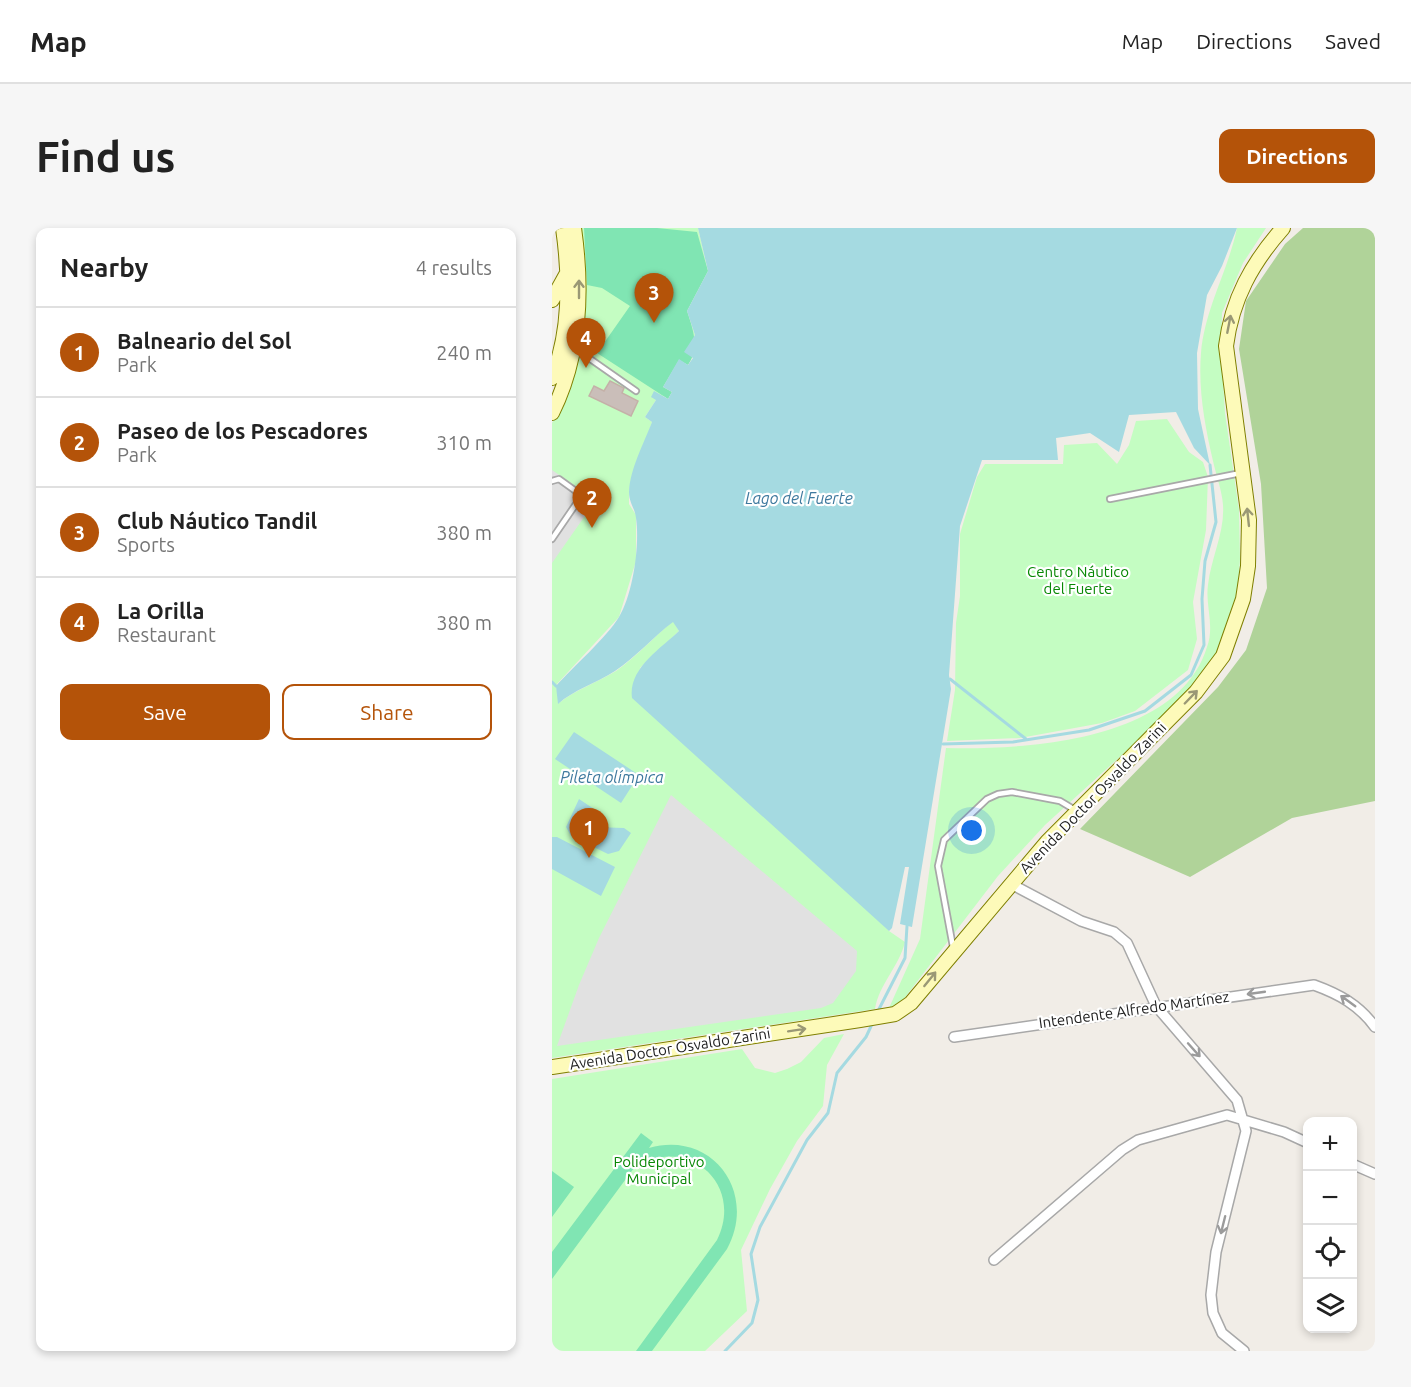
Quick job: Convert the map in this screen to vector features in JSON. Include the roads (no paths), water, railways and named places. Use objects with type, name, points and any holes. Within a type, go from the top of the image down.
[{"type":"main road","points":[[552,413],[562,394],[562,349],[567,273],[563,228]]},
{"type":"main road","points":[[552,378],[562,349],[579,268],[574,228]]},
{"type":"main road","name":"Avenida Doctor Osvaldo Zarini","points":[[552,1067],[887,1016],[906,1007],[1076,811],[1196,692],[1223,656],[1243,599],[1248,566],[1249,520],[1226,346],[1229,321],[1247,276],[1281,230]]},
{"type":"main road","points":[[552,300],[567,273]]},
{"type":"street","points":[[1011,884],[1081,921],[1114,932],[1127,944],[1156,1006],[1221,1077],[1237,1100],[1245,1119],[1246,1131],[1216,1252],[1211,1295],[1213,1313],[1222,1333],[1244,1351]]},
{"type":"street","name":"Intendente Alfredo Martínez","points":[[954,1037],[1156,1006],[1314,985],[1340,995],[1366,1014],[1375,1027]]},
{"type":"street","points":[[994,1260],[1122,1150],[1138,1140],[1227,1115],[1245,1119],[1303,1141]]},
{"type":"street","points":[[1357,1166],[1375,1174]]},
{"type":"lane","points":[[562,349],[636,391]]},
{"type":"lane","points":[[1110,499],[1241,473]]},
{"type":"lane","points":[[552,481],[559,479],[577,492],[578,501],[552,540]]},
{"type":"lane","points":[[954,949],[938,866],[944,840],[987,799],[998,794],[1012,792],[1060,801],[1076,811]]},
{"type":"water","name":"Lago del Fuerte","points":[[698,228],[1237,228],[1222,266],[1207,295],[1197,353],[1198,409],[1210,465],[1194,448],[1176,412],[1129,415],[1119,452],[1090,433],[1056,438],[1058,460],[982,460],[960,526],[949,675],[951,689],[912,927],[900,924],[909,867],[905,867],[892,928],[889,931],[632,698],[632,688],[640,669],[679,631],[673,622],[615,671],[558,704],[556,686],[614,625],[624,607],[632,583],[637,529],[630,499],[630,483],[652,422],[645,417],[656,400],[651,397],[654,391],[668,399],[672,392],[663,387],[679,359],[688,365],[693,358],[684,352],[695,335],[687,311],[708,271]]},
{"type":"water","name":"Pileta olímpica","points":[[574,732],[639,775],[621,803],[555,759]]},
{"type":"water","points":[[579,799],[597,811],[590,817],[594,827],[624,828],[631,833],[619,851],[608,854],[571,836],[566,827]]},
{"type":"water","points":[[552,837],[557,837],[615,867],[601,896],[552,869]]},
{"type":"waterway","points":[[943,744],[1013,742],[1089,730],[1145,711],[1191,675],[1204,645],[1202,599],[1205,561],[1216,522],[1210,465]]},
{"type":"waterway","points":[[950,679],[1026,739]]},
{"type":"waterway","points":[[552,682],[556,686]]},
{"type":"waterway","points":[[877,1013],[905,958],[907,926]]},
{"type":"waterway","points":[[725,1351],[752,1323],[758,1300],[751,1254],[760,1227],[807,1140],[828,1113],[837,1073],[866,1037],[873,1022]]},
{"type":"place","name":"Club Náutico Tandil","points":[[654,323]]},
{"type":"place","name":"La Orilla","points":[[586,368]]},
{"type":"place","name":"Paseo de los Pescadores","points":[[592,528]]},
{"type":"place","name":"Balneario del Sol","points":[[589,858]]},
{"type":"park label","name":"Centro Náutico del Fuerte","points":[[1078,580]]},
{"type":"park label","name":"Polideportivo Municipal","points":[[659,1170]]}]
